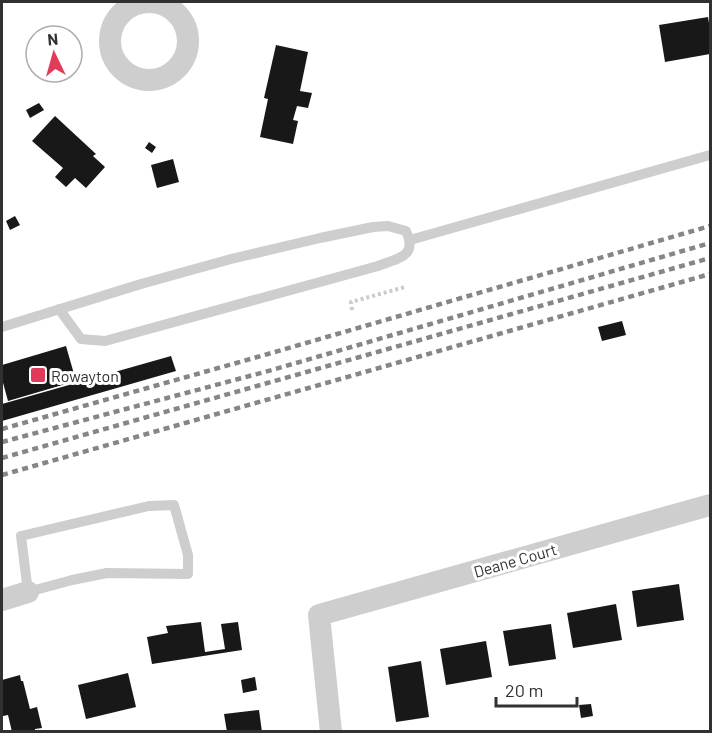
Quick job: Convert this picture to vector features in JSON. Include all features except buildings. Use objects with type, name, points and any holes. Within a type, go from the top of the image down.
[{"type":"street","name":"Deane Court","points":[[331,732],[320,615],[711,505]]},
{"type":"street","points":[[2,600],[28,592]]},
{"type":"lane","points":[[410,240],[711,155]]},
{"type":"lane","points":[[2,327],[59,309],[231,259],[352,231],[388,226],[406,231],[410,240],[410,250],[405,256],[378,266],[105,341],[81,339],[59,309]]},
{"type":"lane","points":[[174,505],[188,555],[188,574],[107,573],[28,592],[21,536],[149,506],[174,505]]},
{"type":"path","points":[[352,310],[351,302],[405,287]]},
{"type":"railway","points":[[2,429],[710,226]]},
{"type":"railway","points":[[2,442],[272,370],[710,243]]},
{"type":"railway","points":[[2,458],[710,258]]},
{"type":"railway","points":[[2,475],[710,274]]},
{"type":"place","name":"Rowayton","points":[[38,375]]}]
